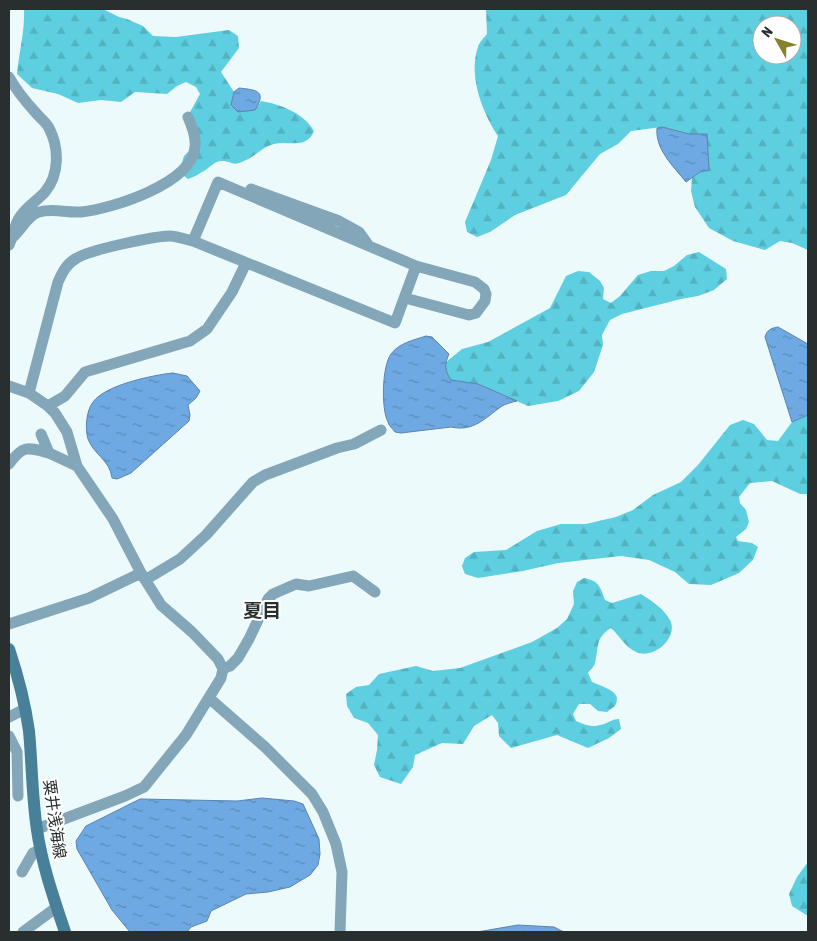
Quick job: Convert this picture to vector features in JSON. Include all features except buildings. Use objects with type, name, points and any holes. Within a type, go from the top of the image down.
[{"type":"main road","name":"粟井浅海線","points":[[9,650],[25,709],[37,829],[41,850],[48,880],[65,932]]},
{"type":"street","points":[[9,76],[20,95],[48,126],[54,139],[57,155],[53,176],[45,192],[28,207],[18,220],[11,240]]},
{"type":"street","points":[[11,240],[37,213],[50,210],[79,212],[103,208],[132,200],[161,186],[177,175],[188,163],[195,148],[194,132],[188,117]]},
{"type":"street","points":[[193,241],[218,182],[416,266],[475,282],[484,289],[486,294],[485,301],[476,313],[469,314],[405,298]]},
{"type":"street","points":[[30,392],[58,282],[65,267],[77,257],[92,252],[171,236],[193,241],[395,323],[416,266]]},
{"type":"street","points":[[48,406],[65,396],[85,372],[190,340],[207,329],[232,292],[246,262]]},
{"type":"street","points":[[9,386],[30,392],[48,406],[67,432],[77,466],[112,519],[161,605],[192,632],[218,659],[223,669],[221,678],[210,698],[186,735],[144,787],[37,829]]},
{"type":"street","points":[[9,624],[89,598],[180,559],[206,535],[253,482],[265,475],[337,448],[354,444],[381,430]]},
{"type":"street","points":[[40,434],[49,453]]},
{"type":"street","points":[[9,464],[21,450],[27,448],[49,453],[77,466]]},
{"type":"street","points":[[223,669],[230,666],[238,658],[268,600],[273,594],[296,584],[308,586],[353,576],[375,592]]},
{"type":"street","points":[[210,698],[312,794],[323,812],[336,844],[342,872],[340,932]]},
{"type":"street","points":[[9,717],[25,709]]},
{"type":"street","points":[[9,736],[17,752],[13,796],[34,796]]},
{"type":"street","points":[[22,872],[33,852],[41,850]]},
{"type":"street","points":[[23,932],[57,907]]},
{"type":"green space","points":[[24,9],[103,9],[143,26],[153,36],[176,37],[229,30],[238,36],[239,48],[221,72],[234,92],[231,105],[255,110],[261,101],[276,104],[298,114],[314,131],[311,137],[302,142],[274,144],[237,164],[219,161],[188,179],[179,172],[184,156],[194,146],[189,114],[200,94],[196,87],[186,82],[167,94],[135,92],[121,102],[101,100],[78,103],[58,94],[32,88],[17,74],[23,33]]},
{"type":"green space","points":[[486,9],[808,9],[808,250],[792,243],[780,241],[765,250],[733,241],[709,228],[695,207],[691,191],[692,178],[700,172],[708,170],[707,153],[689,134],[662,127],[631,131],[618,144],[600,154],[566,195],[515,215],[490,232],[477,237],[467,232],[465,222],[491,160],[498,136],[487,116],[478,93],[475,58],[480,42],[487,34]]},
{"type":"green space","points":[[699,252],[726,269],[727,279],[714,290],[698,296],[622,314],[610,320],[602,335],[603,345],[594,372],[579,391],[558,401],[528,406],[478,384],[451,381],[446,373],[445,363],[462,349],[488,342],[550,308],[566,276],[578,271],[589,272],[600,281],[604,288],[603,299],[611,303],[620,296],[638,275],[651,271],[664,271],[674,266],[687,255]]},
{"type":"green space","points":[[808,415],[808,494],[800,494],[772,481],[750,483],[739,497],[740,503],[746,510],[749,522],[746,529],[736,537],[738,541],[752,543],[758,547],[753,560],[739,573],[711,585],[689,584],[675,572],[649,560],[621,556],[558,563],[478,578],[465,574],[462,566],[465,558],[474,552],[506,550],[537,531],[561,524],[586,524],[616,517],[633,510],[653,495],[681,482],[698,465],[730,425],[743,420],[754,424],[767,440],[778,441],[792,422]]},
{"type":"green space","points":[[584,578],[596,583],[605,600],[612,603],[641,594],[664,612],[670,620],[672,627],[671,634],[663,646],[650,653],[643,654],[632,650],[611,628],[602,635],[598,643],[594,664],[588,673],[592,682],[607,688],[616,695],[616,704],[607,712],[598,711],[590,704],[579,704],[573,714],[576,721],[591,726],[619,719],[621,729],[609,738],[588,748],[557,735],[511,748],[499,736],[498,723],[492,715],[474,726],[463,744],[442,743],[415,755],[413,767],[401,784],[380,777],[374,765],[378,735],[368,723],[354,718],[347,706],[346,694],[356,687],[369,685],[379,674],[416,666],[433,671],[460,668],[532,642],[557,628],[567,619],[574,604],[573,591],[577,582]]},
{"type":"green space","points":[[808,862],[808,916],[792,906],[789,894],[797,877]]},
{"type":"water","points":[[239,88],[255,91],[260,95],[255,110],[238,112],[231,105],[234,92]]},
{"type":"water","points":[[662,127],[689,134],[707,134],[709,170],[700,172],[686,182],[662,150],[657,136],[657,128]]},
{"type":"water","points":[[778,327],[808,344],[808,415],[792,422],[765,337],[770,330]]},
{"type":"water","points":[[426,336],[432,337],[449,354],[446,368],[451,380],[478,384],[517,401],[502,406],[479,423],[466,428],[451,427],[401,433],[395,432],[389,423],[384,408],[384,377],[388,360],[398,347]]},
{"type":"water","points":[[173,373],[187,376],[200,391],[196,398],[188,405],[189,421],[131,473],[117,479],[112,478],[105,462],[88,439],[87,420],[93,402],[99,396],[118,386]]},
{"type":"water","points":[[262,798],[294,801],[303,804],[319,839],[320,854],[318,865],[310,875],[290,887],[246,894],[211,911],[207,921],[191,927],[187,932],[130,932],[112,910],[77,849],[76,841],[86,826],[140,799],[237,801]]},
{"type":"water","points":[[518,925],[554,927],[564,932],[477,932]]},
{"type":"district","name":"夏目","points":[[262,610]]}]
